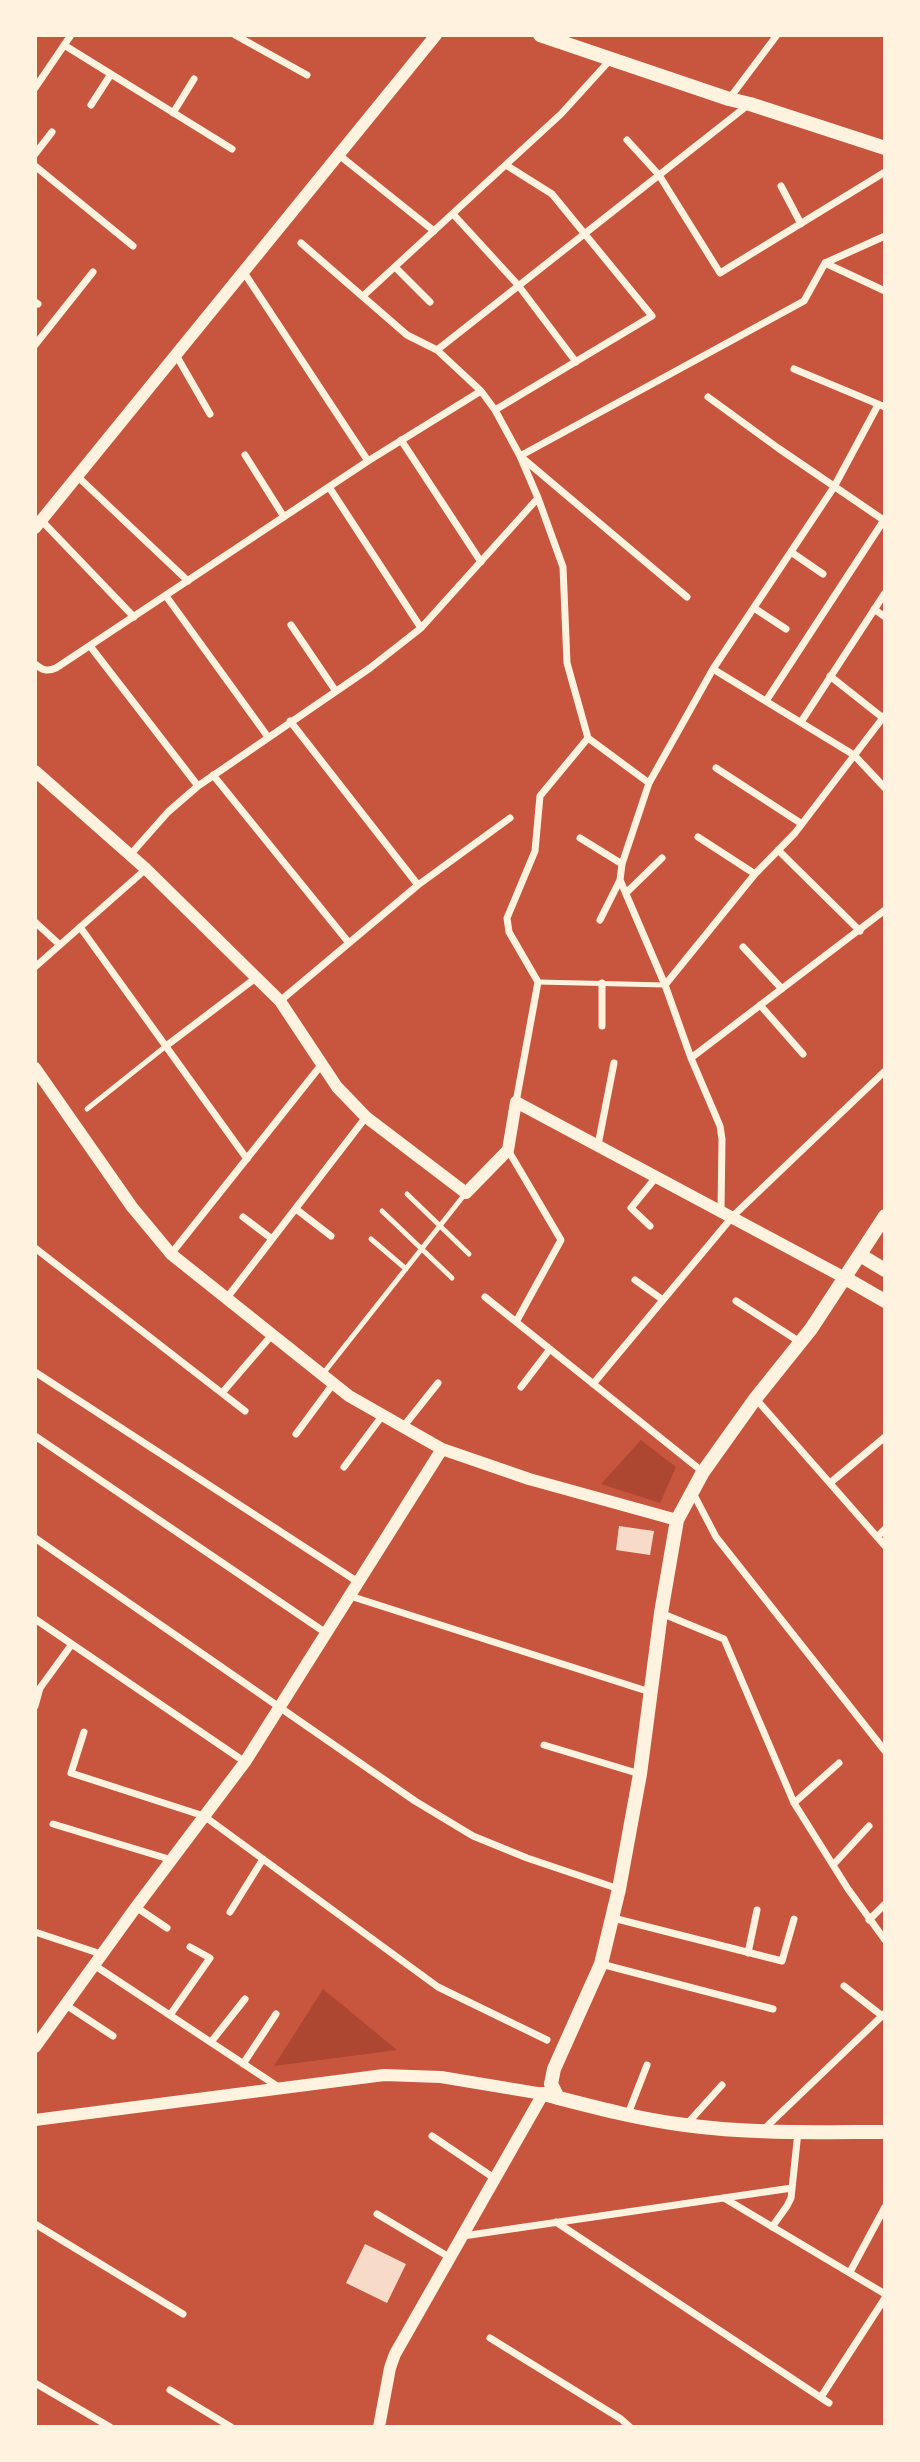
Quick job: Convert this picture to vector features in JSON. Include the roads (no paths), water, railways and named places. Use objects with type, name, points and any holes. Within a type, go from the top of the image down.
[{"type":"main road","points":[[540,35],[573,40],[612,59],[885,148]]},
{"type":"main road","points":[[558,2098],[551,2084],[555,2069],[601,1964],[613,1919],[640,1774],[661,1613],[677,1520],[703,1472],[755,1399],[811,1329],[885,1216]]},
{"type":"main road","points":[[860,1255],[885,1270]]},
{"type":"main road","points":[[845,1278],[885,1301]]},
{"type":"main road","points":[[543,2094],[628,2115],[685,2125],[763,2131],[885,2132]]},
{"type":"street","points":[[35,88],[71,35]]},
{"type":"street","points":[[235,35],[307,75]]},
{"type":"street","points":[[134,617],[38,524],[436,35]]},
{"type":"street","points":[[729,99],[774,36]]},
{"type":"street","points":[[64,45],[232,149]]},
{"type":"street","points":[[363,296],[561,114],[612,59]]},
{"type":"street","points":[[91,104],[111,74]]},
{"type":"street","points":[[173,113],[194,79]]},
{"type":"street","points":[[438,350],[517,285],[750,104]]},
{"type":"street","points":[[35,154],[52,132]]},
{"type":"street","points":[[627,140],[659,175],[720,274],[885,172]]},
{"type":"street","points":[[339,155],[434,231]]},
{"type":"street","points":[[495,410],[652,316],[552,194],[506,165]]},
{"type":"street","points":[[35,166],[133,246]]},
{"type":"street","points":[[781,186],[801,224]]},
{"type":"street","points":[[453,214],[517,285],[576,362]]},
{"type":"street","points":[[520,456],[804,301],[825,263],[885,236]]},
{"type":"street","points":[[301,243],[407,335],[438,350],[481,391],[495,410],[520,456],[563,567],[567,663],[588,738],[649,783]]},
{"type":"street","points":[[825,263],[885,291]]},
{"type":"street","points":[[395,267],[430,302]]},
{"type":"street","points":[[243,271],[368,461]]},
{"type":"street","points":[[35,345],[93,272]]},
{"type":"street","points":[[176,355],[210,414]]},
{"type":"street","points":[[600,920],[620,880],[621,864],[649,783],[713,669],[834,486],[881,406],[794,369]]},
{"type":"street","points":[[35,664],[49,671],[90,646],[368,461],[481,391]]},
{"type":"street","points":[[708,397],[884,520],[766,701]]},
{"type":"street","points":[[401,440],[481,562]]},
{"type":"street","points":[[245,455],[284,517]]},
{"type":"street","points":[[520,456],[687,597]]},
{"type":"street","points":[[77,476],[188,581]]},
{"type":"street","points":[[329,487],[421,628]]},
{"type":"street","points":[[130,855],[168,812],[212,775],[370,668],[421,628],[538,498]]},
{"type":"street","points":[[791,552],[823,574]]},
{"type":"street","points":[[801,722],[885,593]]},
{"type":"street","points":[[166,596],[268,737]]},
{"type":"street","points":[[754,608],[786,629]]},
{"type":"street","points":[[874,609],[885,617]]},
{"type":"street","points":[[291,625],[335,690]]},
{"type":"street","points":[[90,646],[198,786]]},
{"type":"street","points":[[713,669],[854,754],[885,788]]},
{"type":"street","points":[[665,985],[755,874],[802,824],[884,716],[830,676]]},
{"type":"street","points":[[290,721],[418,884]]},
{"type":"street","points":[[35,771],[146,869],[280,1001],[337,1087],[366,1117],[466,1194],[508,1150],[538,982],[509,932],[507,918],[535,851],[540,796],[588,738]]},
{"type":"street","points":[[716,768],[802,824]]},
{"type":"street","points":[[212,775],[349,943]]},
{"type":"street","points":[[280,1001],[418,884],[510,818]]},
{"type":"street","points":[[698,837],[755,874]]},
{"type":"street","points":[[580,838],[621,864]]},
{"type":"street","points":[[778,850],[859,931]]},
{"type":"street","points":[[626,893],[662,858]]},
{"type":"street","points":[[35,967],[146,869]]},
{"type":"street","points":[[620,880],[665,985],[691,1058],[720,1126],[727,1213]]},
{"type":"street","points":[[691,1058],[884,913]]},
{"type":"street","points":[[35,922],[60,945]]},
{"type":"street","points":[[80,927],[247,1159]]},
{"type":"street","points":[[743,947],[782,989]]},
{"type":"street","points":[[166,1046],[257,977]]},
{"type":"street","points":[[602,983],[602,1026]]},
{"type":"street","points":[[761,1005],[803,1054]]},
{"type":"street","points":[[171,1254],[322,1063]]},
{"type":"street","points":[[598,1145],[614,1063]]},
{"type":"street","points":[[35,1068],[132,1207],[171,1254],[333,1384],[382,1416],[442,1449],[529,1479],[677,1520]]},
{"type":"street","points":[[593,1384],[663,1300],[727,1213],[885,1071]]},
{"type":"street","points":[[516,1102],[845,1278]]},
{"type":"street","points":[[226,1299],[366,1117]]},
{"type":"street","points":[[508,1150],[561,1240],[516,1322]]},
{"type":"street","points":[[650,1226],[631,1208],[657,1176]]},
{"type":"street","points":[[296,1209],[331,1236]]},
{"type":"street","points":[[243,1217],[272,1239]]},
{"type":"street","points":[[35,1248],[244,1411]]},
{"type":"street","points":[[635,1280],[663,1300]]},
{"type":"street","points":[[485,1297],[703,1472]]},
{"type":"street","points":[[736,1301],[800,1342]]},
{"type":"street","points":[[222,1394],[271,1336]]},
{"type":"street","points":[[521,1387],[550,1349]]},
{"type":"street","points":[[35,1372],[358,1582]]},
{"type":"street","points":[[403,1427],[438,1383]]},
{"type":"street","points":[[296,1434],[333,1384]]},
{"type":"street","points":[[755,1399],[885,1546]]},
{"type":"street","points":[[344,1467],[382,1416]]},
{"type":"street","points":[[35,1436],[327,1633]]},
{"type":"street","points":[[830,1483],[885,1437]]},
{"type":"street","points":[[37,2042],[245,1762],[442,1449]]},
{"type":"street","points":[[692,1491],[716,1537],[885,1751]]},
{"type":"street","points":[[877,1536],[885,1530]]},
{"type":"street","points":[[35,1538],[415,1801],[473,1836],[527,1858],[619,1889]]},
{"type":"street","points":[[350,1596],[650,1692]]},
{"type":"street","points":[[661,1613],[724,1639],[794,1803],[869,1920],[885,1940]]},
{"type":"street","points":[[35,1619],[245,1762]]},
{"type":"street","points":[[35,1706],[40,1688],[72,1644]]},
{"type":"street","points":[[84,1732],[71,1773],[204,1816],[438,1987],[547,2039]]},
{"type":"street","points":[[544,1745],[640,1774]]},
{"type":"street","points":[[794,1803],[839,1763]]},
{"type":"street","points":[[54,1824],[172,1860]]},
{"type":"street","points":[[833,1865],[869,1826]]},
{"type":"street","points":[[230,1912],[263,1859]]},
{"type":"street","points":[[869,1920],[885,1904]]},
{"type":"street","points":[[136,1908],[167,1928]]},
{"type":"street","points":[[748,1953],[757,1910]]},
{"type":"street","points":[[613,1919],[782,1961],[794,1919]]},
{"type":"street","points":[[35,1932],[98,1960],[170,2015],[281,2088]]},
{"type":"street","points":[[170,2015],[210,1958],[190,1947]]},
{"type":"street","points":[[601,1964],[773,2009]]},
{"type":"street","points":[[763,2131],[883,2014],[844,1986]]},
{"type":"street","points":[[211,2042],[246,1999]]},
{"type":"street","points":[[66,2005],[113,2036]]},
{"type":"street","points":[[243,2064],[276,2014]]},
{"type":"street","points":[[628,2115],[647,2065]]},
{"type":"street","points":[[35,2120],[384,2075],[441,2077],[543,2094],[395,2354],[379,2427]]},
{"type":"street","points":[[685,2125],[722,2085]]},
{"type":"street","points":[[772,2227],[787,2206],[792,2188],[798,2131]]},
{"type":"street","points":[[432,2136],[494,2178]]},
{"type":"street","points":[[462,2236],[792,2188]]},
{"type":"street","points":[[724,2198],[850,2272],[885,2296],[821,2397]]},
{"type":"street","points":[[850,2272],[885,2207]]},
{"type":"street","points":[[377,2214],[449,2257]]},
{"type":"street","points":[[556,2221],[829,2403]]},
{"type":"street","points":[[35,2224],[183,2314]]},
{"type":"street","points":[[490,2338],[630,2427]]},
{"type":"street","points":[[35,2383],[110,2427]]},
{"type":"street","points":[[170,2390],[231,2427]]},
{"type":"lane","points":[[538,982],[665,985]]},
{"type":"lane","points":[[87,1108],[166,1046]]},
{"type":"lane","points":[[407,1194],[469,1254]]},
{"type":"lane","points":[[322,1375],[466,1194]]},
{"type":"lane","points":[[382,1211],[452,1278]]},
{"type":"lane","points":[[372,1238],[406,1269]]}]
